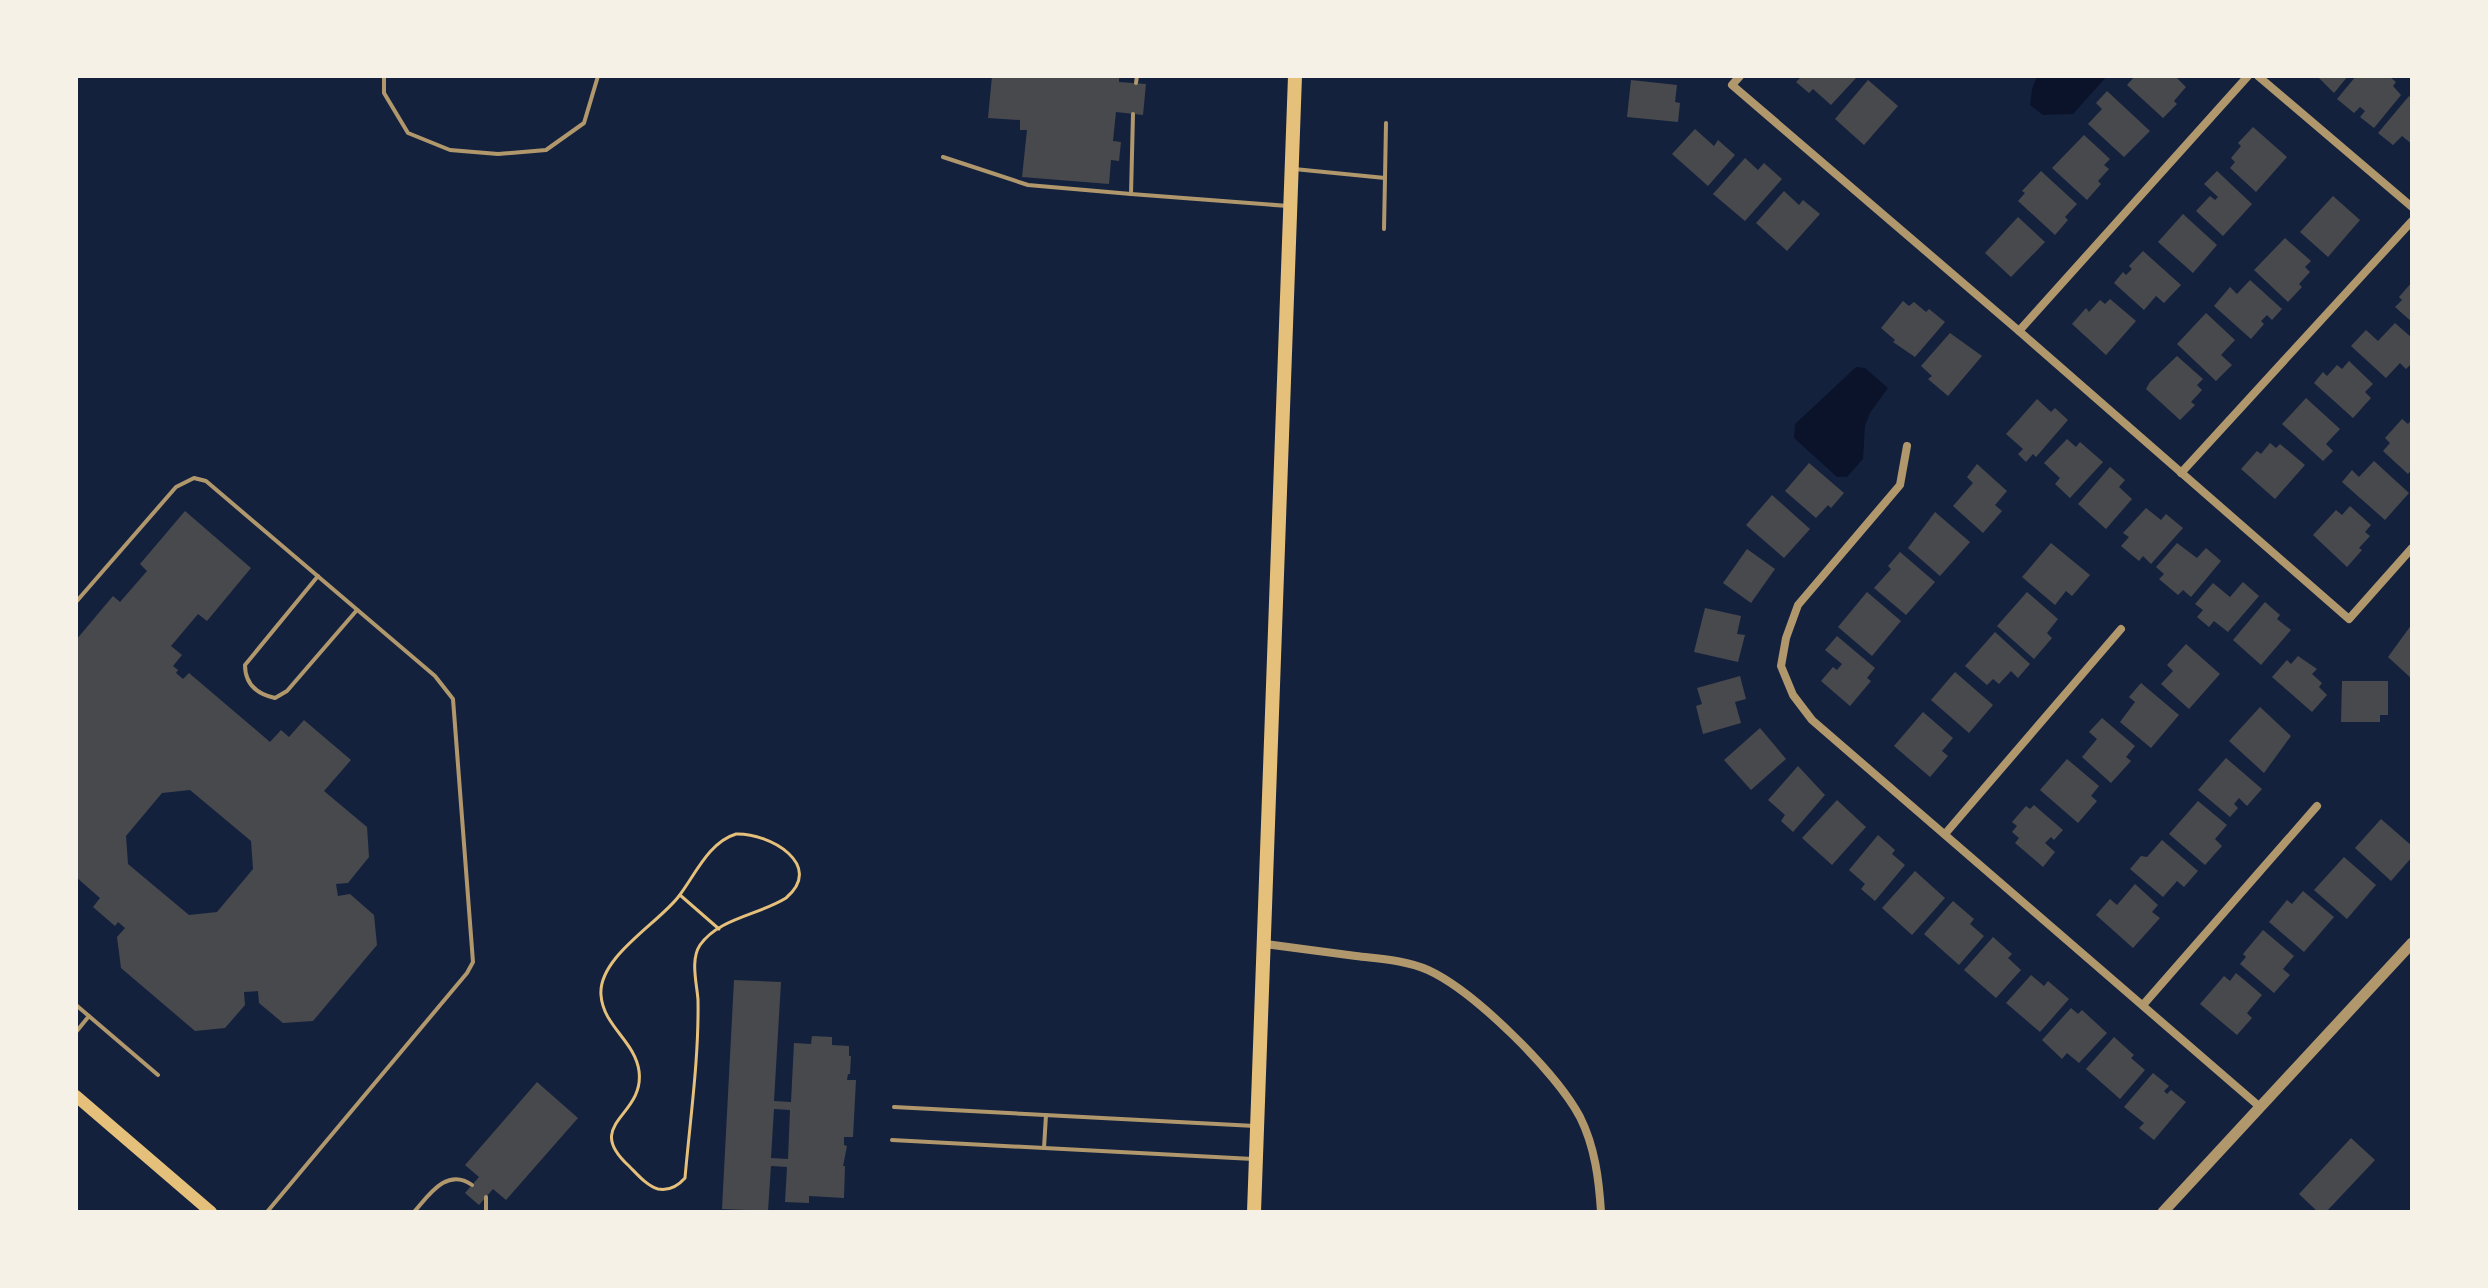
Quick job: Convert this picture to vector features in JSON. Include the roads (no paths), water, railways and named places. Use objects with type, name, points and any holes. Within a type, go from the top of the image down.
[{"type":"main road","points":[[1254,1212],[1295,76]]},
{"type":"main road","points":[[76,1096],[211,1212]]},
{"type":"street","points":[[1740,76],[1732,85],[2349,619],[2412,548]]},
{"type":"street","points":[[2019,331],[2248,76]]},
{"type":"street","points":[[2258,76],[2412,207]]},
{"type":"street","points":[[2181,473],[2412,221]]},
{"type":"street","points":[[1907,446],[1900,485],[1798,605],[1786,638],[1781,666],[1793,695],[1812,720],[2260,1107]]},
{"type":"street","points":[[1945,834],[2121,629]]},
{"type":"street","points":[[2143,1005],[2317,806]]},
{"type":"street","points":[[2163,1212],[2412,943]]},
{"type":"street","points":[[1265,944],[1398,961],[1427,969],[1459,990],[1489,1014],[1544,1069],[1580,1117],[1592,1147],[1601,1212]]},
{"type":"lane","points":[[384,76],[384,93],[408,133],[450,150],[498,154],[546,150],[584,123],[598,76]]},
{"type":"lane","points":[[1136,83],[1137,76]]},
{"type":"lane","points":[[1131,194],[1133,114]]},
{"type":"lane","points":[[1384,229],[1386,123]]},
{"type":"lane","points":[[943,157],[1028,185],[1291,206]]},
{"type":"lane","points":[[1292,169],[1385,178]]},
{"type":"lane","points":[[76,602],[176,487],[194,478],[206,481],[435,676],[453,699],[473,962],[267,1212]]},
{"type":"lane","points":[[318,576],[245,665],[245,677],[253,688],[275,698],[287,691],[357,610]]},
{"type":"lane","points":[[76,1005],[158,1075]]},
{"type":"lane","points":[[76,1032],[89,1016]]},
{"type":"lane","points":[[894,1107],[1258,1126]]},
{"type":"lane","points":[[1044,1148],[1046,1115]]},
{"type":"lane","points":[[892,1140],[1256,1159]]},
{"type":"lane","points":[[414,1212],[433,1189],[446,1180],[464,1179],[472,1185]]},
{"type":"lane","points":[[486,1197],[486,1212]]},
{"type":"water","points":[[2037,76],[2107,76],[2073,114],[2043,115],[2030,105]]},
{"type":"water","points":[[1856,367],[1865,368],[1888,388],[1870,413],[1865,426],[1863,459],[1847,477],[1837,477],[1794,438],[1795,424]]}]
